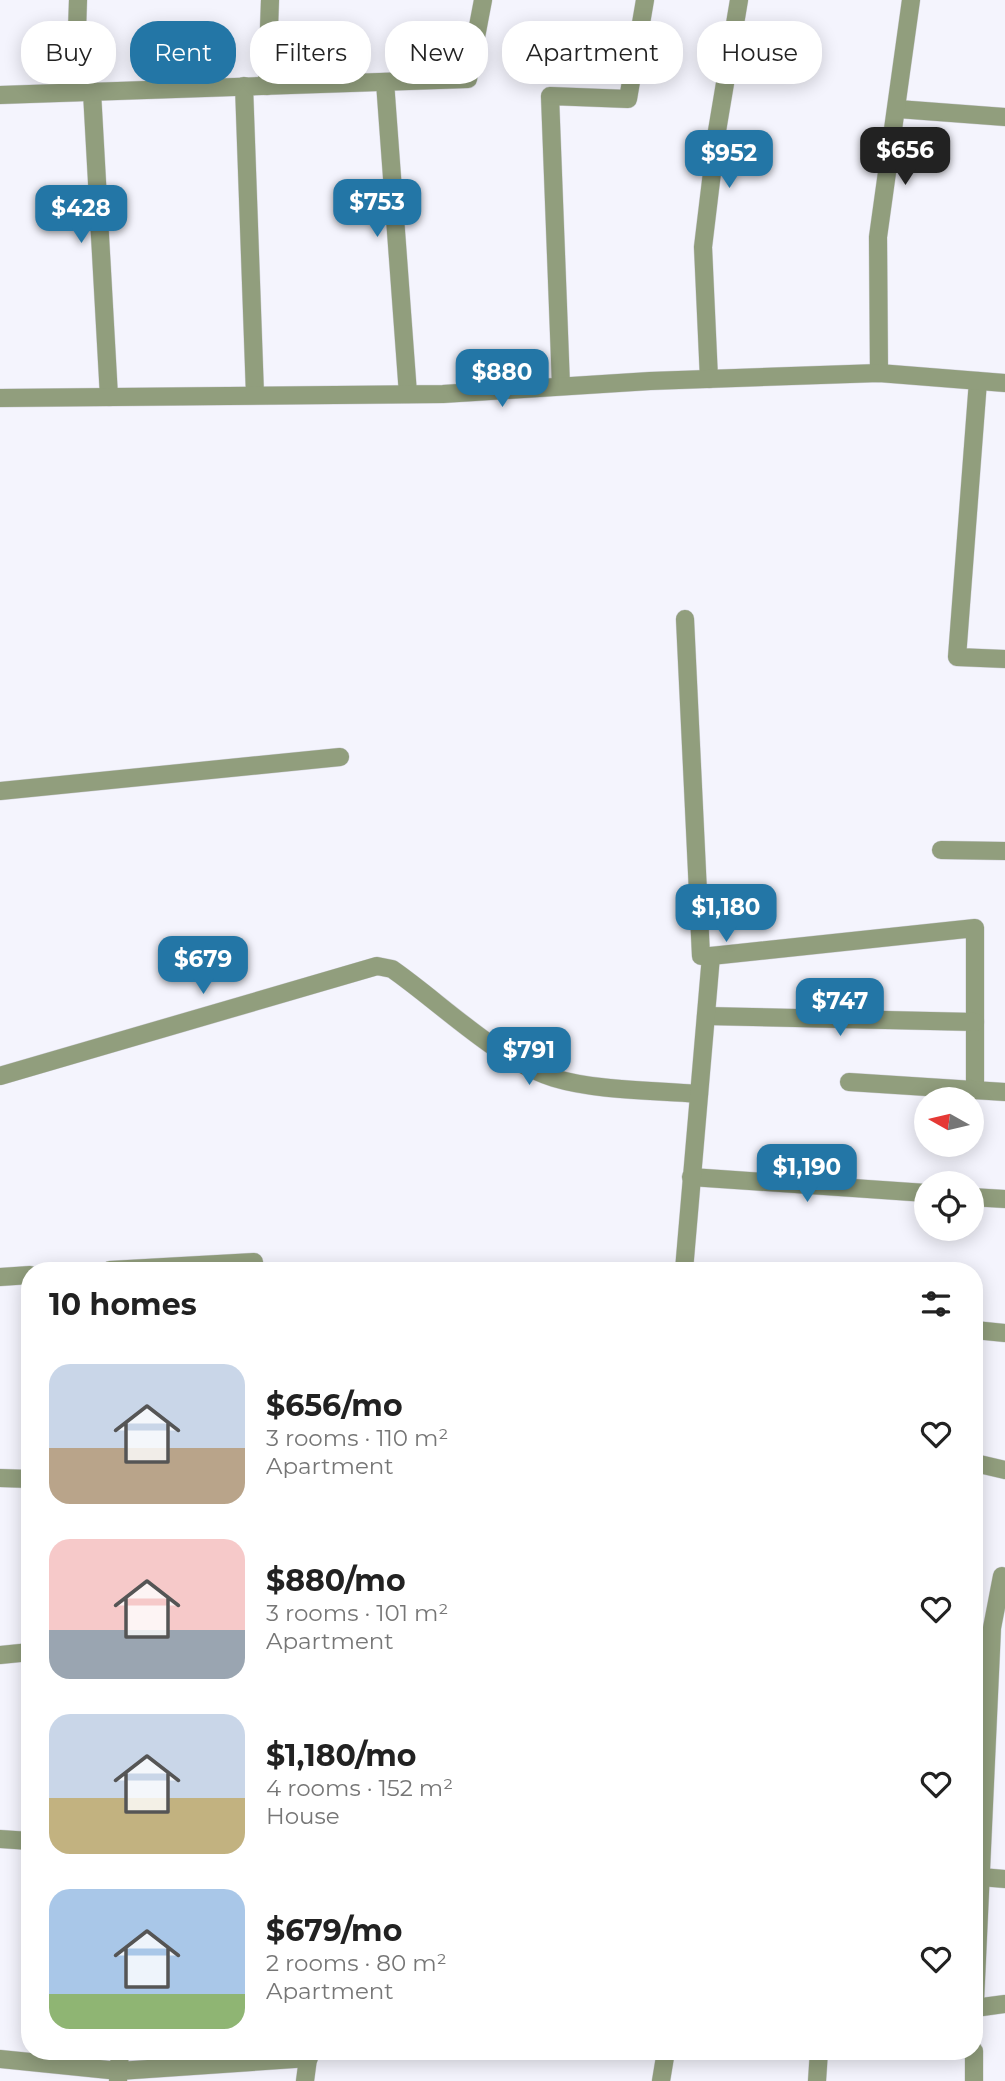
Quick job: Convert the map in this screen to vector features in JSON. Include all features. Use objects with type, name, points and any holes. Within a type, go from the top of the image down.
[{"type":"street","points":[[78,0],[83,92],[109,397]]},
{"type":"street","points":[[267,86],[270,0]]},
{"type":"street","points":[[479,21],[483,0]]},
{"type":"street","points":[[561,386],[550,96],[628,99],[645,0]]},
{"type":"street","points":[[709,379],[703,247],[716,131],[738,0]]},
{"type":"street","points":[[879,373],[878,237],[898,109],[911,0]]},
{"type":"street","points":[[0,95],[385,82]]},
{"type":"street","points":[[385,84],[408,394]]},
{"type":"street","points":[[244,86],[255,395]]},
{"type":"street","points":[[898,109],[1005,117]]},
{"type":"street","points":[[0,398],[408,394],[879,373],[1005,383]]},
{"type":"street","points":[[978,381],[957,657],[1005,659]]},
{"type":"street","points":[[685,619],[701,956],[975,928],[975,1087]]},
{"type":"street","points":[[0,791],[340,757]]},
{"type":"street","points":[[942,850],[1005,851]]},
{"type":"street","points":[[685,1262],[711,956]]},
{"type":"street","points":[[0,1076],[377,966],[392,969],[401,975],[502,1052],[553,1077],[606,1086],[699,1094]]},
{"type":"street","points":[[706,1017],[975,1021]]},
{"type":"street","points":[[849,1082],[928,1087]]},
{"type":"street","points":[[984,1091],[1005,1092]]},
{"type":"street","points":[[691,1177],[914,1193]]},
{"type":"street","points":[[984,1198],[1005,1199]]},
{"type":"street","points":[[0,1277],[21,1276]]},
{"type":"street","points":[[983,1331],[1005,1333]]},
{"type":"street","points":[[983,1465],[1005,1470]]},
{"type":"street","points":[[0,1478],[21,1479]]},
{"type":"street","points":[[983,1828],[992,1628],[1002,1576]]},
{"type":"street","points":[[0,1655],[21,1653]]},
{"type":"street","points":[[986,1754],[1005,1756]]},
{"type":"street","points":[[0,1839],[21,1840]]},
{"type":"street","points":[[983,1877],[1005,1879]]},
{"type":"street","points":[[983,2007],[1005,2004]]},
{"type":"street","points":[[0,2059],[21,2058]]},
{"type":"street","points":[[46,2060],[119,2076],[257,2060]]},
{"type":"street","points":[[305,2081],[308,2060]]},
{"type":"street","points":[[661,2081],[664,2060]]},
{"type":"street","points":[[817,2081],[818,2060]]},
{"type":"street","points":[[974,2060],[974,2081]]}]
